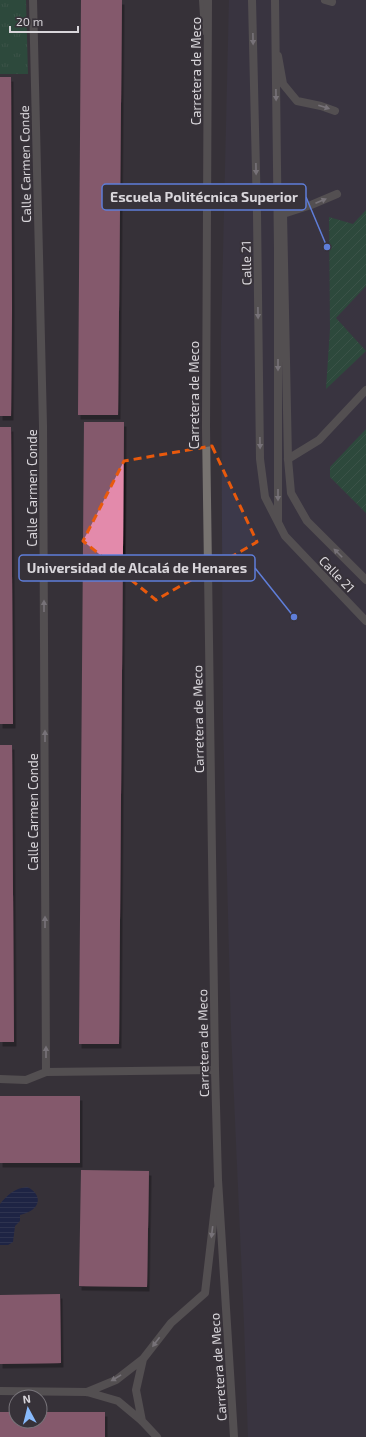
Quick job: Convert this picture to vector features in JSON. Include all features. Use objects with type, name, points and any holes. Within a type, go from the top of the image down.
[{"type":"street","name":"Calle Carmen Conde","points":[[33,0],[43,426],[46,1072]]},
{"type":"street","points":[[202,0],[208,84]]},
{"type":"street","name":"Carretera de Meco","points":[[208,0],[206,427],[215,1070],[218,1180],[234,1437]]},
{"type":"street","name":"Calle 21","points":[[252,0],[257,214],[260,459],[264,497],[285,536],[366,621]]},
{"type":"street","points":[[275,0],[278,249],[278,523]]},
{"type":"street","points":[[275,39],[283,84],[298,101],[335,111]]},
{"type":"street","name":"Calle 21","points":[[337,194],[311,205],[283,214],[288,458],[291,493],[307,521],[366,580]]},
{"type":"street","points":[[288,458],[319,440],[366,390]]},
{"type":"street","points":[[0,1079],[26,1080],[46,1072],[215,1070]]},
{"type":"street","points":[[87,1392],[116,1380],[143,1359],[171,1323],[205,1293],[218,1180]]},
{"type":"street","points":[[142,1421],[136,1390],[143,1359]]},
{"type":"street","points":[[0,1391],[87,1392],[118,1400],[142,1421],[157,1437]]},
{"type":"highlighted area","points":[[212,446],[257,542],[156,600],[83,541],[124,461]]},
{"type":"shaded area","points":[[229,0],[366,0],[366,1437],[248,1437],[231,1029],[223,719],[221,341]]},
{"type":"shaded area","points":[[27,1187],[36,1194],[38,1200],[37,1204],[32,1210],[20,1215],[20,1221],[15,1226],[13,1242],[8,1245],[0,1245],[0,1204],[12,1192]]},
{"type":"green space","points":[[0,0],[26,0],[28,74],[0,74]]},
{"type":"green space","points":[[366,210],[366,286],[336,318],[366,351],[326,389],[330,329],[329,217],[353,224]]},
{"type":"green space","points":[[366,429],[366,513],[330,477],[330,467]]},
{"type":"building","points":[[81,0],[122,0],[118,415],[78,415]]},
{"type":"building","points":[[0,77],[11,77],[11,416],[0,416]]},
{"type":"building","points":[[84,422],[124,422],[119,1044],[79,1044]]},
{"type":"building","points":[[0,427],[11,427],[13,724],[0,724]]},
{"type":"building","points":[[0,745],[12,745],[14,1042],[0,1042]]},
{"type":"building","points":[[0,1096],[80,1096],[80,1163],[0,1163]]},
{"type":"building","points":[[81,1170],[149,1171],[147,1287],[79,1286]]},
{"type":"building","points":[[60,1294],[61,1363],[0,1364],[0,1295]]},
{"type":"building","points":[[0,1412],[8,1412],[8,1429],[48,1429],[48,1412],[105,1412],[105,1437],[0,1437]]},
{"type":"place","name":"Escuela Politécnica Superior","points":[[327,247]]},
{"type":"place","name":"Universidad de Alcalá de Henares","points":[[294,617]]}]
